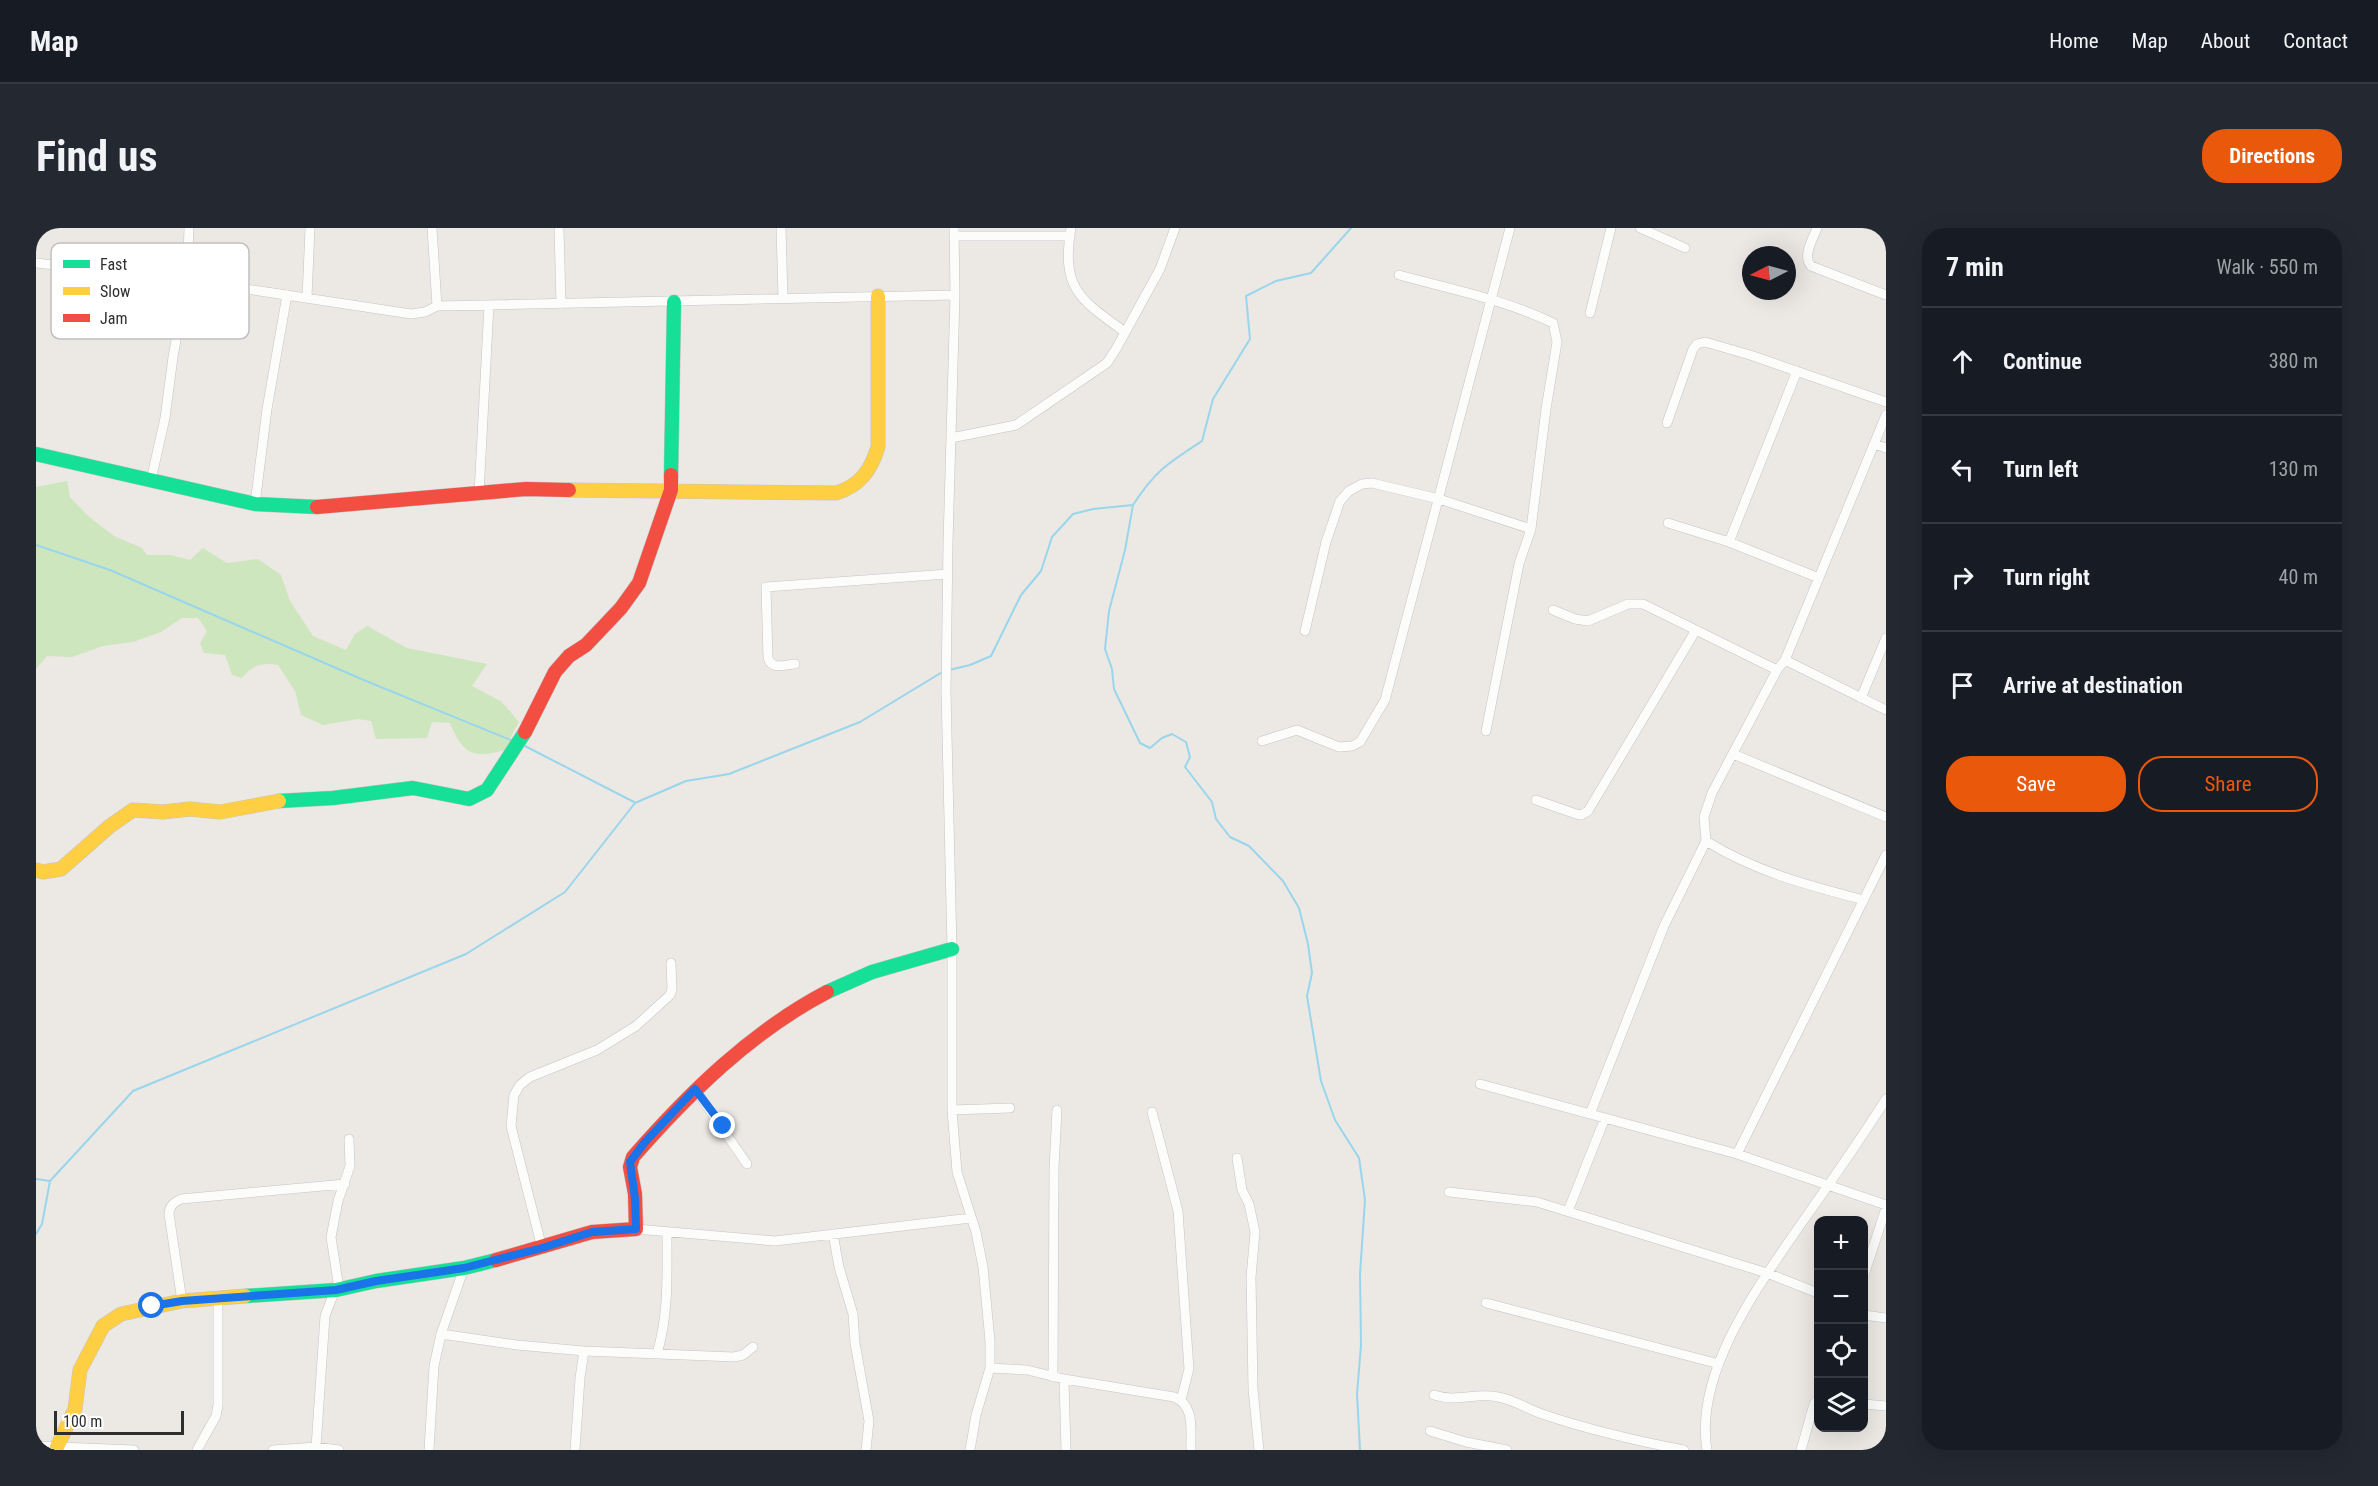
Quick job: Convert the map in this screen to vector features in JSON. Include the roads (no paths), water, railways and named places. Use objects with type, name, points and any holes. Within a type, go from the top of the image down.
[{"type":"street","points":[[188,243],[189,228]]},
{"type":"street","points":[[307,298],[310,228]]},
{"type":"street","points":[[432,228],[437,306]]},
{"type":"street","points":[[559,228],[561,304]]},
{"type":"street","points":[[781,228],[783,297]]},
{"type":"street","points":[[951,438],[1016,425],[1107,363],[1160,268],[1175,228]]},
{"type":"street","points":[[1262,741],[1297,730],[1339,747],[1352,746],[1360,742],[1385,700],[1510,228]]},
{"type":"street","points":[[1590,313],[1611,228]]},
{"type":"street","points":[[1640,228],[1686,248]]},
{"type":"street","points":[[1817,228],[1807,255],[1807,262],[1811,266],[1886,295]]},
{"type":"street","points":[[970,1450],[976,1414],[990,1368],[990,1341],[983,1267],[957,1172],[952,1110],[952,949],[946,691],[955,295],[954,232],[1071,232],[1068,267],[1074,287],[1094,309],[1125,332]]},
{"type":"street","points":[[36,263],[51,265]]},
{"type":"street","points":[[1399,275],[1539,317],[1553,323],[1557,342],[1531,529],[1519,564],[1486,731]]},
{"type":"street","points":[[249,289],[411,314],[425,312],[437,306],[489,304],[955,295]]},
{"type":"street","points":[[255,504],[267,409],[287,295]]},
{"type":"street","points":[[36,454],[255,504],[309,508],[526,489],[836,493],[850,490],[860,480],[873,464],[878,447],[878,296]]},
{"type":"street","points":[[36,870],[43,872],[61,869],[110,826],[138,809],[162,812],[190,808],[220,812],[281,801],[333,798],[402,788],[419,789],[459,798],[479,796],[487,790],[524,735],[561,663],[586,645],[621,608],[639,583],[671,490],[674,302]]},
{"type":"street","points":[[479,493],[489,304]]},
{"type":"street","points":[[151,480],[165,418],[176,339]]},
{"type":"street","points":[[1667,423],[1693,349],[1697,344],[1705,342],[1886,402]]},
{"type":"street","points":[[1729,542],[1797,371]]},
{"type":"street","points":[[1590,1114],[1664,926],[1706,841],[1704,817],[1712,793],[1777,670],[1785,660],[1886,415]]},
{"type":"street","points":[[1874,444],[1886,448]]},
{"type":"street","points":[[1305,631],[1326,542],[1340,501],[1348,491],[1362,484],[1372,483],[1439,498],[1531,529]]},
{"type":"street","points":[[1668,523],[1729,542],[1819,578]]},
{"type":"street","points":[[795,664],[774,666],[768,658],[766,587],[948,574]]},
{"type":"street","points":[[1553,610],[1575,619],[1588,621],[1628,604],[1643,604],[1777,670]]},
{"type":"street","points":[[1536,800],[1576,814],[1581,815],[1588,811],[1696,630]]},
{"type":"street","points":[[1862,698],[1886,638]]},
{"type":"street","points":[[1785,660],[1886,710]]},
{"type":"street","points":[[1733,754],[1886,817]]},
{"type":"street","points":[[1706,841],[1733,858],[1769,872],[1864,900]]},
{"type":"street","points":[[1737,1154],[1886,855]]},
{"type":"street","points":[[636,1229],[635,1194],[630,1167],[633,1157],[711,1072],[767,1029],[839,987],[891,966],[952,949]]},
{"type":"street","points":[[542,1248],[511,1126],[514,1095],[520,1085],[530,1077],[597,1050],[636,1026],[670,994],[672,989],[671,963]]},
{"type":"street","points":[[1480,1084],[1737,1154],[1886,1206],[1865,1270]]},
{"type":"street","points":[[695,1089],[747,1164]]},
{"type":"street","points":[[1707,1450],[1705,1416],[1719,1364],[1755,1291],[1886,1099]]},
{"type":"street","points":[[952,1110],[1010,1108]]},
{"type":"street","points":[[1053,1377],[1054,1169],[1057,1110]]},
{"type":"street","points":[[1152,1112],[1178,1211],[1188,1369],[1181,1400],[1190,1415],[1191,1450]]},
{"type":"street","points":[[1568,1211],[1605,1118]]},
{"type":"street","points":[[316,1447],[325,1316],[336,1290],[337,1276],[331,1237],[338,1202],[350,1166],[349,1139]]},
{"type":"street","points":[[1237,1158],[1242,1190],[1249,1204],[1255,1232],[1251,1277],[1252,1377],[1259,1450]]},
{"type":"street","points":[[182,1301],[169,1214],[170,1206],[174,1202],[181,1199],[345,1184]]},
{"type":"street","points":[[1449,1192],[1537,1202],[1767,1274],[1814,1292]]},
{"type":"street","points":[[57,1447],[75,1409],[80,1370],[103,1326],[121,1314],[182,1301],[336,1290],[376,1281],[464,1268],[542,1248],[592,1232],[636,1229],[775,1241],[971,1218]]},
{"type":"street","points":[[657,1354],[665,1327],[667,1306],[667,1233]]},
{"type":"street","points":[[833,1234],[839,1267],[853,1314],[855,1343],[869,1421],[866,1450]]},
{"type":"street","points":[[429,1450],[434,1366],[441,1334],[464,1268]]},
{"type":"street","points":[[196,1450],[216,1416],[218,1405],[218,1299]]},
{"type":"street","points":[[1486,1303],[1719,1364]]},
{"type":"street","points":[[1868,1316],[1886,1318]]},
{"type":"street","points":[[441,1334],[517,1345],[584,1351],[734,1357],[743,1355],[753,1347]]},
{"type":"street","points":[[575,1450],[584,1351]]},
{"type":"street","points":[[990,1368],[1027,1370],[1053,1377],[1181,1400]]},
{"type":"street","points":[[1064,1379],[1066,1450]]},
{"type":"street","points":[[1434,1395],[1449,1400],[1495,1396],[1644,1446],[1684,1450]]},
{"type":"street","points":[[1800,1450],[1814,1404]]},
{"type":"street","points":[[1868,1404],[1886,1406]]},
{"type":"street","points":[[1430,1431],[1466,1442],[1507,1450]]},
{"type":"street","points":[[36,1446],[134,1450]]},
{"type":"street","points":[[273,1450],[316,1447],[339,1450]]},
{"type":"waterway","points":[[949,670],[970,665],[991,656],[1021,595],[1041,571],[1052,537],[1073,514],[1093,509],[1133,505],[1163,468],[1202,441],[1213,399],[1250,339],[1246,296],[1276,281],[1311,273],[1351,228]]},
{"type":"waterway","points":[[1133,505],[1125,550],[1109,611],[1105,649],[1112,669],[1114,689],[1140,743],[1150,748],[1162,738],[1172,734],[1186,742],[1190,757],[1185,767],[1212,802],[1216,819],[1230,837],[1249,846],[1283,881],[1299,908],[1308,944],[1312,973],[1307,996],[1321,1081],[1335,1120],[1359,1158],[1365,1200],[1360,1274],[1361,1345],[1357,1394],[1360,1450]]},
{"type":"waterway","points":[[36,545],[110,570],[366,681],[513,741]]},
{"type":"waterway","points":[[36,1234],[42,1224],[50,1181],[133,1091],[466,954],[565,892],[635,803],[686,781],[729,774],[860,722],[944,671]]},
{"type":"waterway","points":[[521,744],[634,802]]},
{"type":"waterway","points":[[36,1179],[50,1181]]}]
